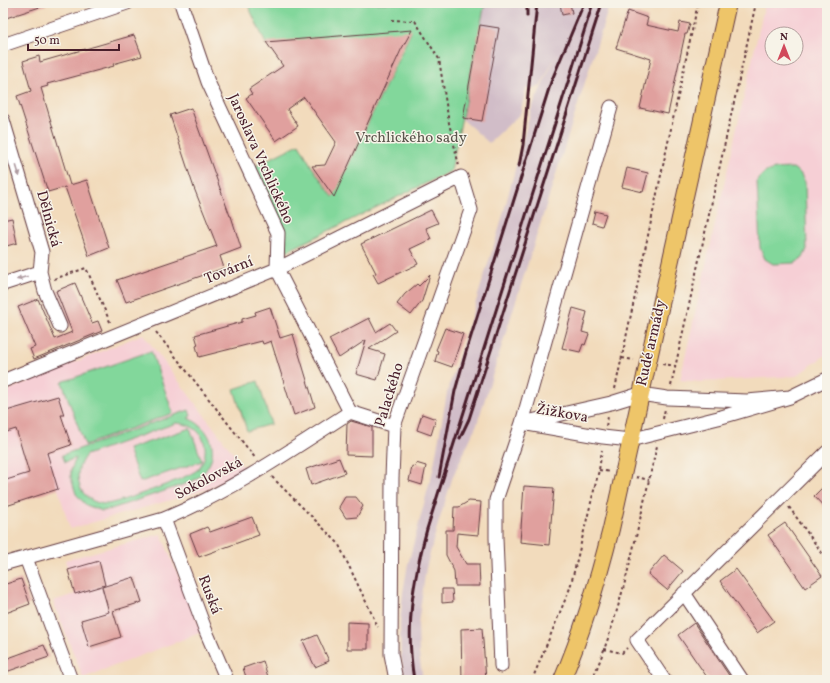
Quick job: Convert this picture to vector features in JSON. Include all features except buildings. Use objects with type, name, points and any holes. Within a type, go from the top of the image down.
[{"type":"main road","name":"Rudé armády","points":[[562,680],[579,640],[598,581],[624,474],[640,394],[728,3]]},
{"type":"street","points":[[3,45],[127,3]]},
{"type":"street","name":"Jaroslava Vrchlického","points":[[181,3],[208,82],[278,233],[277,269],[350,412]]},
{"type":"street","points":[[501,666],[496,500],[522,422],[611,107]]},
{"type":"street","name":"Dělnická","points":[[3,120],[42,252],[41,277],[60,326]]},
{"type":"street","name":"Tovární","points":[[3,381],[277,269],[461,177]]},
{"type":"street","name":"Palackého","points":[[396,680],[391,654],[392,478],[394,426],[471,210],[461,177]]},
{"type":"street","points":[[3,284],[41,277]]},
{"type":"street","name":"Žižkova","points":[[522,422],[603,438],[630,440],[660,434],[790,397],[827,379]]},
{"type":"street","name":"Žižkova","points":[[522,422],[611,403],[640,394],[667,398],[747,401],[790,397]]},
{"type":"street","points":[[350,412],[394,426]]},
{"type":"street","name":"Sokolovská","points":[[3,564],[164,519],[180,513],[263,468],[350,412]]},
{"type":"street","points":[[664,680],[637,640],[827,452]]},
{"type":"street","name":"Ruská","points":[[164,519],[205,629],[227,680]]},
{"type":"street","points":[[26,558],[70,680]]},
{"type":"street","points":[[684,593],[742,680]]},
{"type":"path","points":[[532,680],[570,588],[599,470],[603,438],[698,3]]},
{"type":"path","points":[[592,680],[604,649],[632,554],[667,398],[676,366],[756,3]]},
{"type":"path","points":[[391,20],[415,21],[439,59],[449,123],[461,177]]},
{"type":"path","points":[[41,277],[86,268],[115,335]]},
{"type":"path","points":[[148,321],[263,468],[338,543],[381,633]]},
{"type":"path","points":[[779,499],[787,503],[827,560]]},
{"type":"path","points":[[604,649],[622,653],[637,640]]},
{"type":"shaded area","points":[[485,3],[610,3],[477,424],[453,476],[436,531],[426,568],[418,624],[419,654],[423,680],[405,680],[401,656],[400,623],[403,593],[408,564],[433,470],[447,393],[500,226],[531,110],[557,53],[540,87],[526,88],[520,114],[489,143],[462,119]]},
{"type":"shaded area","points":[[765,3],[827,3],[827,354],[796,376],[701,382],[680,380]]},
{"type":"shaded area","points":[[143,334],[245,469],[209,489],[70,529],[58,489],[3,507],[3,392]]},
{"type":"shaded area","points":[[161,534],[202,632],[83,678],[53,601],[75,594],[65,560]]},
{"type":"green space","name":"Vrchlického sady","points":[[247,3],[485,3],[451,171],[287,251],[285,233],[255,166],[299,144],[312,167],[333,197],[411,32],[266,44]]},
{"type":"green space","points":[[793,168],[800,173],[805,182],[807,249],[803,258],[795,263],[773,264],[765,259],[760,248],[757,181],[764,173],[768,171]]},
{"type":"green space","points":[[151,351],[173,413],[85,445],[62,382]]},
{"type":"green space","points":[[258,381],[271,424],[247,431],[234,389]]},
{"type":"green space","points":[[189,410],[191,416],[188,418],[206,431],[212,449],[208,468],[191,482],[102,511],[86,505],[76,494],[71,478],[71,470],[76,458],[65,462],[62,455]],"holes":[[[176,423],[190,426],[197,431],[204,442],[204,457],[197,470],[168,484],[112,503],[106,504],[97,502],[89,499],[84,493],[78,479],[81,463],[86,455]]]},
{"type":"green space","points":[[190,428],[202,461],[140,482],[128,449]]},
{"type":"railway","points":[[527,3],[527,16]]},
{"type":"railway","points":[[519,166],[523,145],[537,3]]},
{"type":"railway","points":[[439,477],[455,391],[466,352],[551,82],[584,3]]},
{"type":"railway","points":[[414,680],[411,660],[410,622],[414,585],[427,529],[593,3]]},
{"type":"railway","points":[[460,438],[469,419],[602,3]]}]
